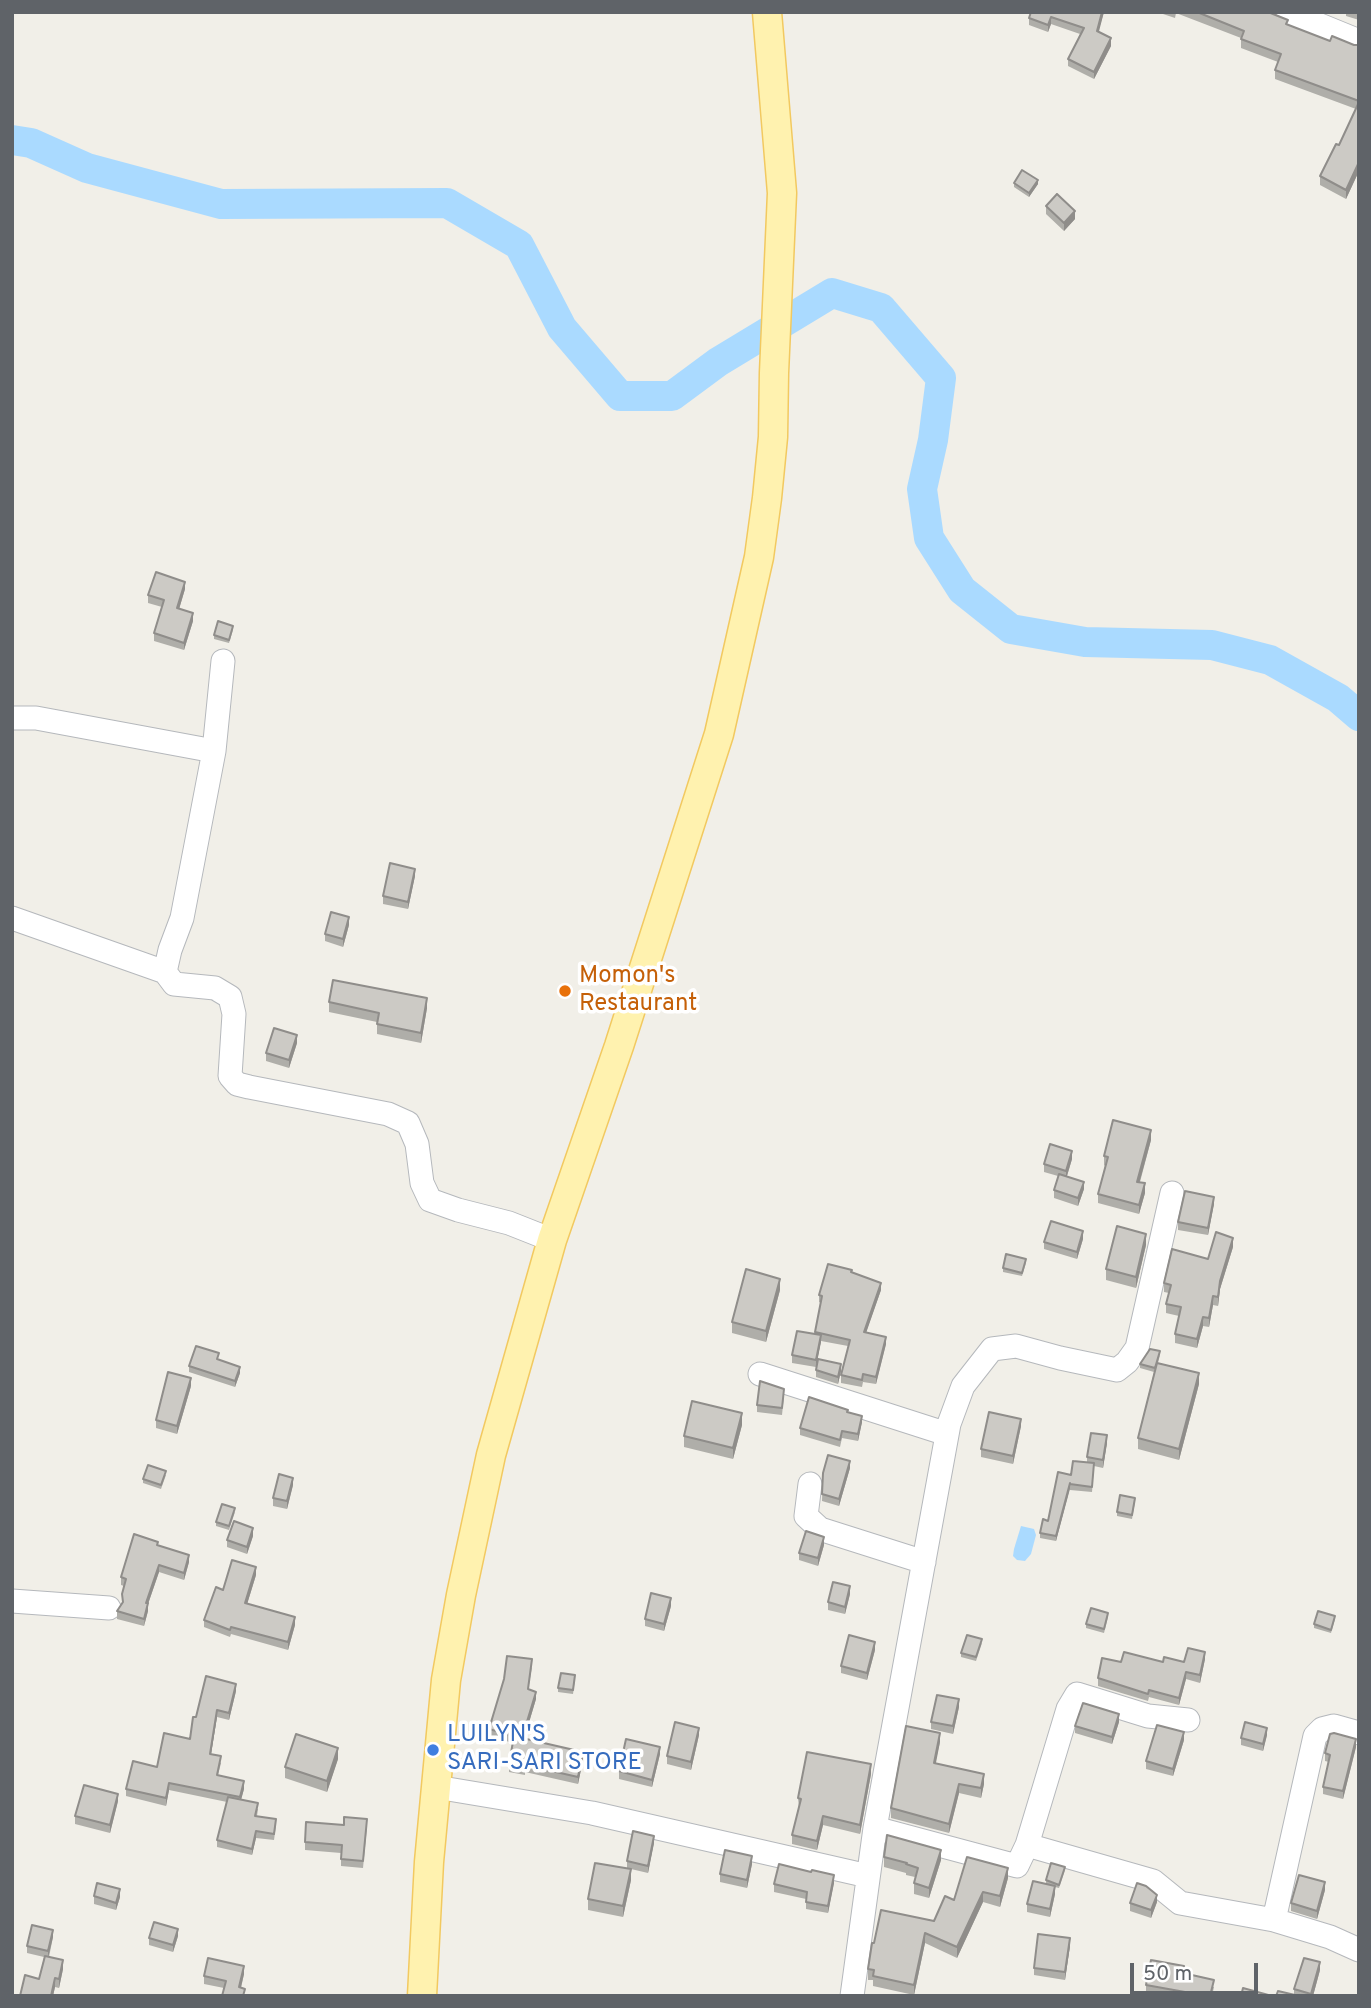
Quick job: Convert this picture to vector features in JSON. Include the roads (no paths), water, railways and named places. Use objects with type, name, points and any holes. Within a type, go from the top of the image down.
[{"type":"main road","points":[[422,1996],[429,1862],[446,1680],[491,1455],[552,1240],[620,1046],[719,734],[759,557],[773,437],[782,193],[767,12]]},
{"type":"street","points":[[1288,12],[1325,20],[1359,41]]},
{"type":"street","points":[[164,972],[182,918],[214,751],[223,661]]},
{"type":"street","points":[[12,718],[36,719],[214,751]]},
{"type":"street","points":[[12,918],[164,972],[174,984],[215,988],[230,997],[234,1014],[230,1076],[237,1084],[388,1114],[408,1123],[417,1144],[422,1183],[430,1200],[509,1223],[552,1240]]},
{"type":"street","points":[[852,1996],[875,1828],[947,1434],[963,1386],[992,1349],[1016,1346],[1117,1370],[1127,1362],[1138,1348],[1172,1193]]},
{"type":"street","points":[[760,1374],[947,1434]]},
{"type":"street","points":[[810,1484],[806,1516],[820,1529],[924,1562]]},
{"type":"street","points":[[12,1601],[109,1608]]},
{"type":"street","points":[[875,1828],[1017,1866],[1027,1845],[1068,1709],[1077,1694],[1148,1716],[1188,1720]]},
{"type":"street","points":[[1274,1920],[1315,1736],[1322,1729],[1334,1726],[1359,1733]]},
{"type":"street","points":[[436,1787],[592,1813],[868,1876]]},
{"type":"street","points":[[1027,1845],[1153,1881],[1180,1903],[1274,1920],[1330,1937],[1359,1950]]},
{"type":"water","points":[[1021,1526],[1034,1529],[1036,1535],[1031,1554],[1025,1561],[1017,1560],[1013,1556]]},
{"type":"waterway","points":[[12,140],[31,143],[87,168],[221,204],[447,203],[519,245],[562,328],[620,396],[672,396],[718,362],[832,293],[881,308],[941,378],[933,440],[922,489],[929,538],[962,590],[1011,629],[1085,642],[1212,645],[1270,660],[1338,698],[1359,716]]},
{"type":"place","name":"Momon's Restaurant","points":[[565,991]]},
{"type":"place","name":"LUILYN'S SARI-SARI STORE","points":[[433,1750]]}]
